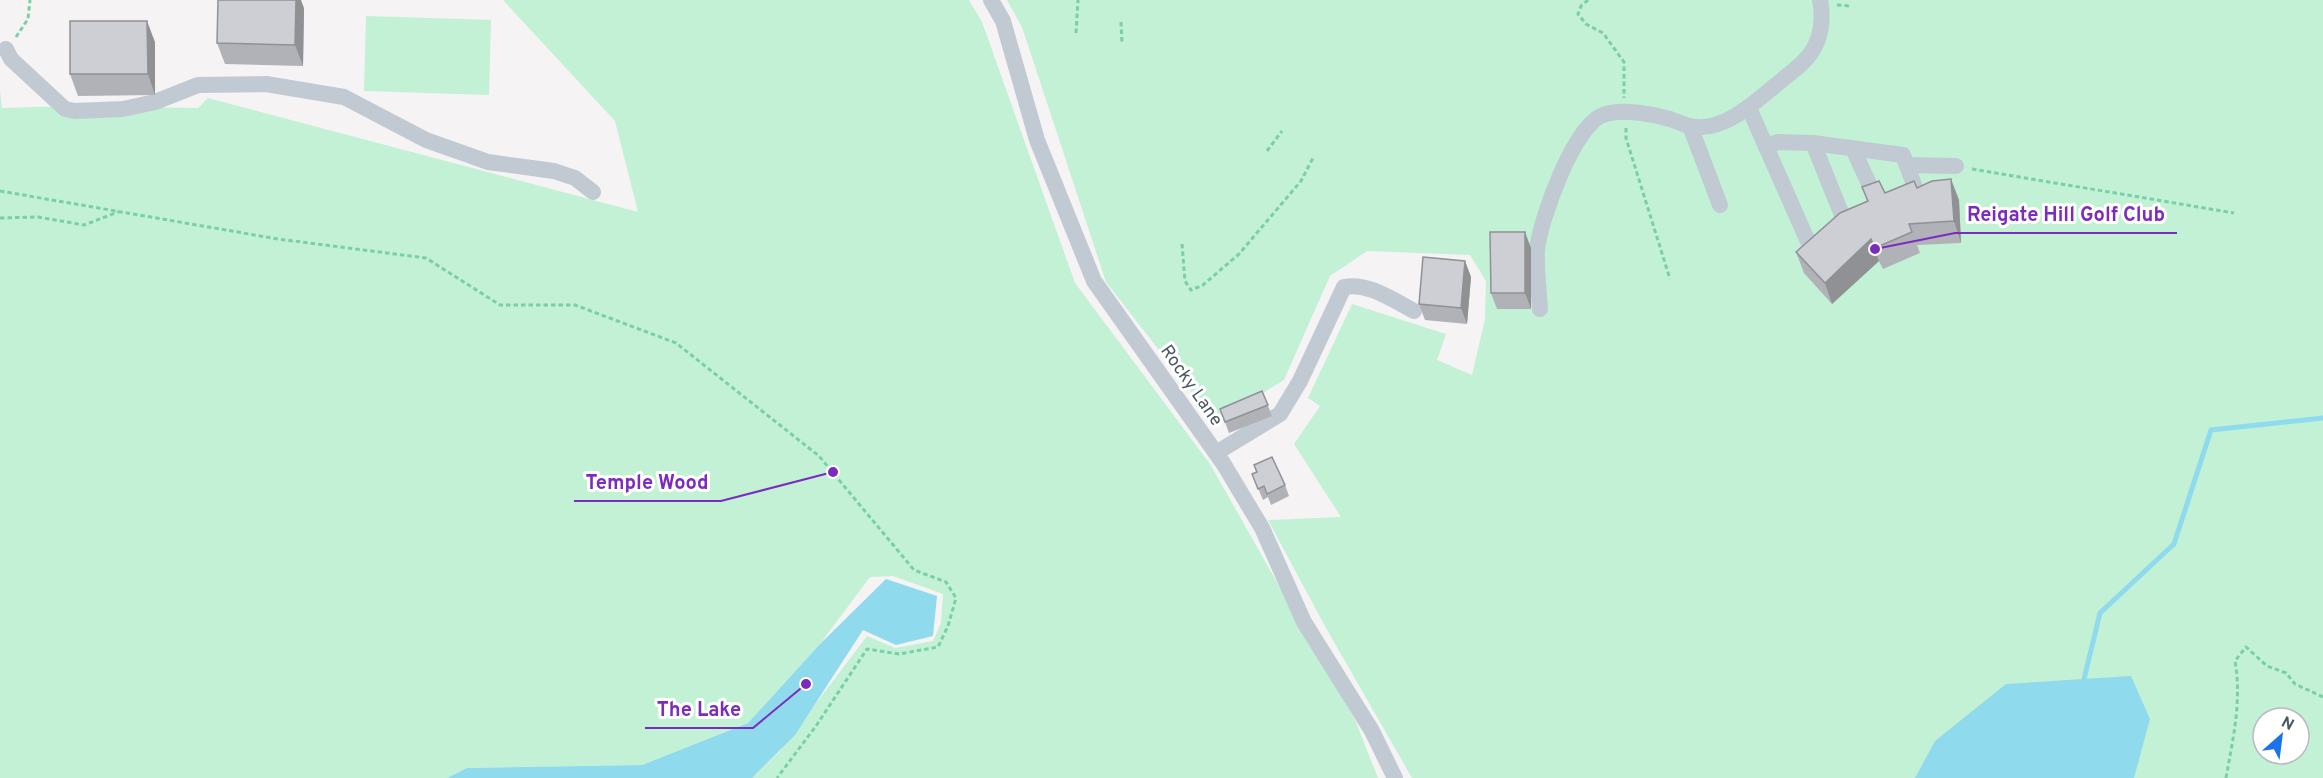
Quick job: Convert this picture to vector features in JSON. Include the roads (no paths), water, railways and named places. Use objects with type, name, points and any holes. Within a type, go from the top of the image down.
[{"type":"street","name":"Rocky Lane","points":[[991,0],[1003,21],[1037,140],[1094,282],[1216,453],[1262,528],[1304,622],[1372,731],[1395,778]]},
{"type":"street","points":[[1540,309],[1537,249],[1555,186],[1583,129],[1603,115],[1624,113],[1658,115],[1697,128],[1726,121],[1749,108],[1804,62],[1816,46],[1821,29],[1821,0]]},
{"type":"street","points":[[6,49],[11,59],[65,109],[75,111],[123,109],[155,102],[198,85],[266,84],[344,97],[426,140],[488,162],[554,171],[575,178],[593,192]]},
{"type":"street","points":[[1749,108],[1813,253],[1844,219],[1813,143]]},
{"type":"street","points":[[1690,126],[1720,205]]},
{"type":"street","points":[[1766,147],[1778,142],[1813,143],[1903,155],[1916,190]]},
{"type":"street","points":[[1853,149],[1877,201]]},
{"type":"street","points":[[1907,165],[1956,166]]},
{"type":"street","points":[[1216,453],[1280,414],[1299,381],[1344,287],[1355,285],[1367,288],[1414,311]]},
{"type":"water","points":[[886,579],[937,596],[933,636],[896,645],[863,630],[795,735],[752,778],[447,778],[467,768],[642,765],[748,723],[820,644]]},
{"type":"water","points":[[2131,676],[2150,719],[2134,778],[1915,778],[1935,741],[2006,684]]},
{"type":"waterway","points":[[2084,679],[2100,613],[2174,544],[2211,430],[2323,418]]},
{"type":"place","name":"Reigate Hill Golf Club","points":[[1875,249]]},
{"type":"place","name":"Temple Wood","points":[[833,472]]},
{"type":"place","name":"The Lake","points":[[806,684]]}]
